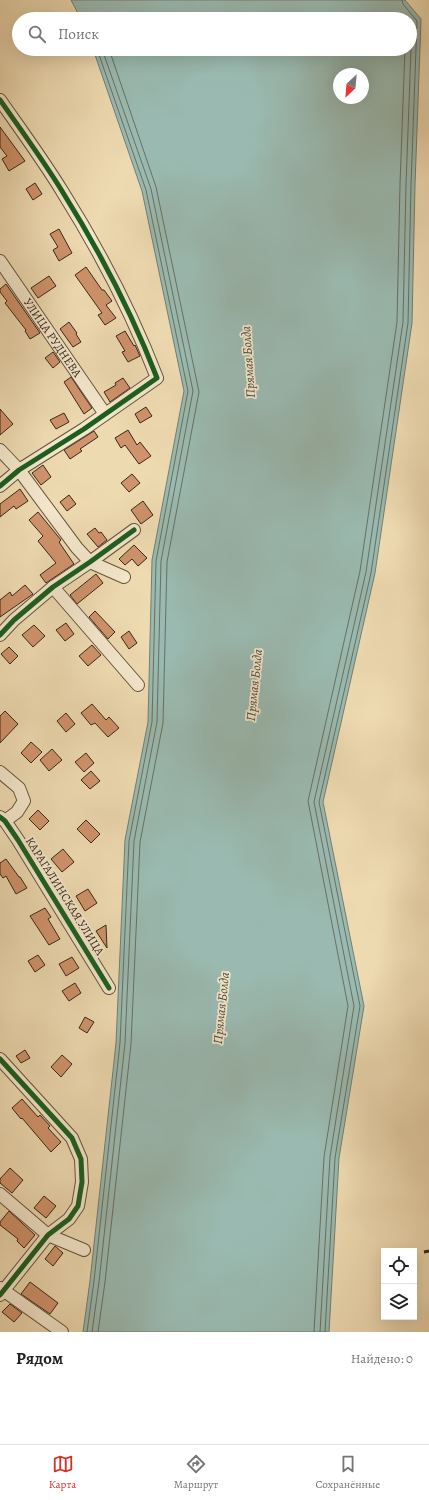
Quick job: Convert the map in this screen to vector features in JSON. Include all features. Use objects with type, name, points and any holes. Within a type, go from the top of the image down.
[{"type":"street","points":[[0,100],[62,190],[105,264],[143,340],[157,378],[19,470],[0,486]]},
{"type":"street","name":"УЛИЦА РУДНЕВА","points":[[0,262],[105,414]]},
{"type":"street","points":[[0,450],[19,470],[77,548],[90,562],[124,577]]},
{"type":"street","points":[[0,636],[14,620],[52,587],[134,530]]},
{"type":"street","points":[[52,587],[138,685]]},
{"type":"street","points":[[0,772],[19,788],[24,801],[17,812],[3,819]]},
{"type":"street","name":"КАРАГАЛИНСКАЯ УЛИЦА","points":[[3,819],[18,840],[109,988]]},
{"type":"street","points":[[0,1059],[72,1138],[81,1159],[82,1182],[78,1206],[69,1220],[48,1235],[1,1291],[62,1332]]},
{"type":"street","points":[[0,1194],[48,1235],[84,1250]]},
{"type":"water","points":[[71,0],[405,0],[415,12],[77,12]]},
{"type":"water","name":"Прямая Болда","points":[[417,14],[421,19],[412,323],[375,573],[323,802],[364,1006],[339,1158],[329,1332],[83,1332],[116,1043],[125,840],[148,722],[152,560],[184,391],[142,191],[95,56],[417,56]]},
{"type":"building","points":[[0,127],[25,161],[9,171],[2,159],[7,156],[0,147]]},
{"type":"building","points":[[35,183],[42,194],[33,200],[26,189]]},
{"type":"building","points":[[59,229],[72,253],[59,261],[53,250],[58,247],[50,234]]},
{"type":"building","points":[[86,267],[102,290],[104,290],[112,301],[106,305],[116,318],[105,325],[98,315],[102,313],[75,275]]},
{"type":"building","points":[[49,276],[56,286],[38,298],[31,288]]},
{"type":"building","points":[[6,284],[40,333],[30,339],[25,331],[26,330],[5,303],[7,301],[0,292],[0,289]]},
{"type":"building","points":[[69,322],[77,333],[76,334],[81,342],[73,347],[60,329]]},
{"type":"building","points":[[125,331],[134,346],[135,345],[140,356],[128,362],[122,352],[125,351],[116,336]]},
{"type":"building","points":[[53,352],[60,362],[53,368],[45,358]]},
{"type":"building","points":[[71,377],[92,408],[84,414],[64,382]]},
{"type":"building","points":[[123,378],[130,388],[110,402],[104,392],[116,385],[115,383]]},
{"type":"building","points":[[146,407],[152,416],[140,423],[135,414]]},
{"type":"building","points":[[0,409],[13,424],[0,435]]},
{"type":"building","points":[[64,413],[69,422],[56,429],[50,420]]},
{"type":"building","points":[[128,430],[137,445],[140,442],[151,456],[139,464],[125,445],[121,448],[115,438]]},
{"type":"building","points":[[94,431],[98,437],[80,449],[82,451],[70,459],[64,450]]},
{"type":"building","points":[[43,465],[51,477],[41,485],[32,473]]},
{"type":"building","points":[[132,474],[140,483],[129,492],[121,483]]},
{"type":"building","points":[[20,489],[28,501],[16,509],[14,506],[0,517],[0,504]]},
{"type":"building","points":[[69,495],[76,504],[67,511],[60,502]]},
{"type":"building","points":[[143,501],[153,515],[141,524],[131,510]]},
{"type":"building","points":[[38,512],[61,540],[59,542],[74,564],[46,583],[40,575],[56,563],[38,541],[43,536],[29,520]]},
{"type":"building","points":[[95,528],[99,533],[101,532],[107,540],[98,547],[87,534]]},
{"type":"building","points":[[134,545],[147,558],[138,566],[132,559],[125,565],[119,559]]},
{"type":"building","points":[[96,574],[103,583],[77,604],[70,595]]},
{"type":"building","points":[[25,585],[33,594],[0,617],[0,600],[10,592],[12,596]]},
{"type":"building","points":[[95,611],[115,632],[108,639],[89,617]]},
{"type":"building","points":[[66,623],[74,634],[65,641],[56,630]]},
{"type":"building","points":[[34,625],[45,636],[33,647],[22,635]]},
{"type":"building","points":[[129,631],[137,643],[129,649],[121,637]]},
{"type":"building","points":[[92,645],[101,655],[88,666],[79,656]]},
{"type":"building","points":[[9,647],[18,656],[10,664],[1,654]]},
{"type":"building","points":[[92,704],[106,720],[109,717],[119,728],[108,737],[95,723],[91,725],[81,713]]},
{"type":"building","points":[[5,711],[18,724],[0,743],[0,716]]},
{"type":"building","points":[[66,713],[75,724],[66,732],[57,721]]},
{"type":"building","points":[[31,742],[42,752],[31,763],[21,753]]},
{"type":"building","points":[[52,749],[62,760],[49,771],[40,760]]},
{"type":"building","points":[[86,753],[94,763],[84,772],[75,762]]},
{"type":"building","points":[[91,771],[100,781],[90,789],[81,780]]},
{"type":"building","points":[[38,810],[49,821],[40,830],[29,819]]},
{"type":"building","points":[[86,820],[100,834],[91,843],[77,829]]},
{"type":"building","points":[[63,849],[74,862],[62,872],[51,859]]},
{"type":"building","points":[[6,859],[27,888],[16,894],[6,876],[3,878],[0,874],[0,863]]},
{"type":"building","points":[[88,889],[97,903],[85,911],[76,896]]},
{"type":"building","points":[[45,908],[51,917],[48,919],[60,939],[49,945],[30,916]]},
{"type":"building","points":[[106,925],[107,948],[96,931]]},
{"type":"building","points":[[38,955],[45,965],[35,972],[28,961]]},
{"type":"building","points":[[72,957],[79,968],[66,976],[59,964]]},
{"type":"building","points":[[75,983],[81,993],[69,1001],[62,991]]},
{"type":"building","points":[[85,1017],[94,1022],[87,1033],[79,1028]]},
{"type":"building","points":[[25,1050],[30,1058],[21,1063],[16,1056]]},
{"type":"building","points":[[62,1055],[72,1064],[61,1077],[51,1067]]},
{"type":"building","points":[[22,1099],[38,1117],[40,1115],[50,1126],[48,1128],[61,1142],[51,1152],[12,1108]]},
{"type":"building","points":[[10,1168],[23,1180],[12,1193],[0,1183],[0,1179]]},
{"type":"building","points":[[44,1196],[56,1206],[46,1218],[34,1208]]},
{"type":"building","points":[[9,1211],[35,1235],[24,1248],[17,1241],[18,1239],[0,1225],[0,1222]]},
{"type":"building","points":[[55,1246],[63,1253],[53,1266],[45,1259]]},
{"type":"building","points":[[30,1282],[58,1303],[50,1314],[21,1294]]},
{"type":"building","points":[[10,1304],[22,1313],[14,1322],[2,1312]]},
{"type":"railway","points":[[424,1252],[429,1251]]},
{"type":"cycle path","points":[[0,100],[47,168],[89,236],[126,306],[157,378],[84,429],[19,470],[0,486]]},
{"type":"cycle path","points":[[0,635],[14,620],[53,587],[134,530]]},
{"type":"cycle path","points":[[0,817],[5,821],[18,840],[109,988]]},
{"type":"cycle path","points":[[0,1059],[72,1138],[81,1159],[82,1182],[78,1206],[69,1219],[48,1235],[0,1295]]}]
